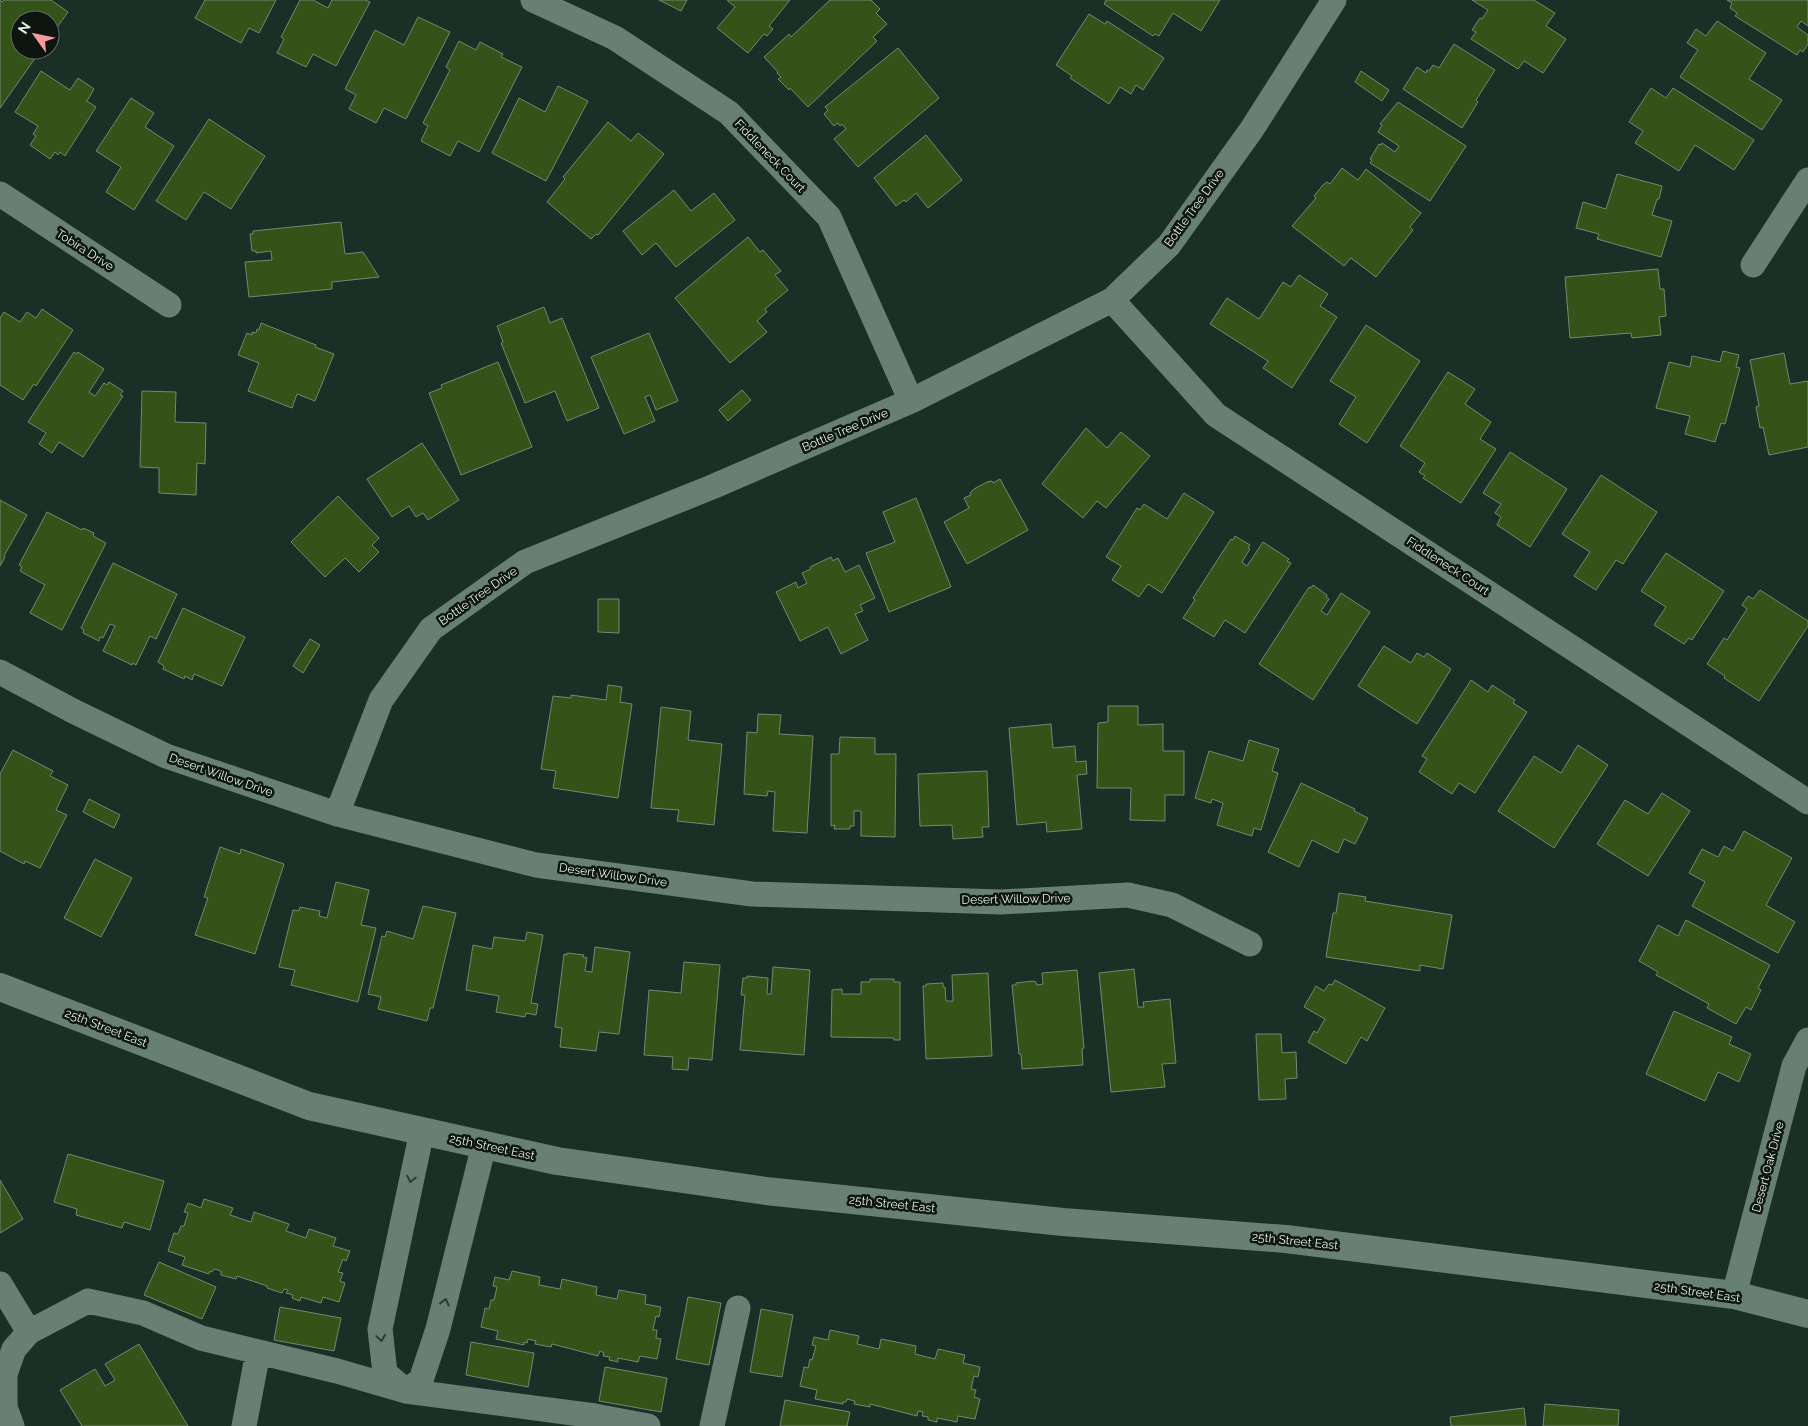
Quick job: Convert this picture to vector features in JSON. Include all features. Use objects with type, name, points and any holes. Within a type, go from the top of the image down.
[{"type":"main road","name":"25th Street East","points":[[0,987],[309,1106],[557,1161],[766,1191],[1063,1222],[1286,1239],[1734,1295],[1808,1314]]},
{"type":"street","name":"Fiddleneck Court","points":[[533,0],[615,38],[729,113],[829,218],[911,401]]},
{"type":"street","name":"Bottle Tree Drive","points":[[337,814],[380,700],[431,629],[525,562],[712,487],[911,401],[1112,300],[1169,245],[1252,129],[1334,0]]},
{"type":"street","points":[[1753,265],[1808,180]]},
{"type":"street","name":"Tobira Drive","points":[[0,194],[169,305]]},
{"type":"street","name":"Fiddleneck Court","points":[[1112,300],[1216,415],[1808,802]]},
{"type":"street","name":"Desert Willow Drive","points":[[0,672],[73,711],[166,756],[337,814],[536,864],[752,894],[1001,902],[1128,895],[1172,905],[1250,944]]},
{"type":"street","name":"Desert Oak Drive","points":[[1734,1295],[1794,1066],[1808,1040]]},
{"type":"street","points":[[406,1391],[385,1373],[380,1329],[422,1131]]},
{"type":"street","points":[[406,1391],[421,1380],[438,1329],[484,1145]]},
{"type":"street","points":[[0,1284],[29,1332]]},
{"type":"street","points":[[12,1426],[5,1407],[5,1374],[14,1349],[29,1332],[88,1301],[143,1313],[201,1338],[337,1371],[406,1391],[595,1416],[648,1426]]},
{"type":"street","points":[[712,1426],[738,1308]]},
{"type":"street","points":[[244,1426],[258,1352]]},
{"type":"building","points":[[0,0],[2,2],[4,0],[51,0],[68,12],[60,23],[60,10],[10,10],[10,60],[34,60],[0,108]]},
{"type":"building","points":[[205,0],[276,0],[259,33],[249,28],[241,43],[195,18]]},
{"type":"building","points":[[300,0],[313,0],[328,8],[332,0],[365,0],[370,2],[336,66],[313,54],[306,67],[277,53],[284,39],[281,37]]},
{"type":"building","points":[[659,0],[687,0],[681,11]]},
{"type":"building","points":[[727,0],[790,0],[769,26],[773,29],[767,36],[764,34],[748,53],[717,28],[735,7]]},
{"type":"building","points":[[830,0],[871,0],[880,9],[876,13],[887,24],[873,37],[877,41],[808,107],[790,88],[789,90],[778,79],[781,77],[778,72],[764,57],[789,34],[791,37]]},
{"type":"building","points":[[1106,0],[1220,0],[1201,31],[1173,13],[1159,36],[1155,34],[1153,36],[1104,4]]},
{"type":"building","points":[[1472,0],[1534,0],[1555,13],[1546,26],[1566,39],[1543,73],[1524,61],[1518,69],[1471,39],[1476,32],[1472,30],[1488,10]]},
{"type":"building","points":[[1727,0],[1808,0],[1808,26],[1801,21],[1797,27],[1808,35],[1808,44],[1803,52],[1800,50],[1797,55],[1735,16],[1737,13],[1730,8],[1732,3]]},
{"type":"building","points":[[1089,14],[1105,24],[1107,21],[1164,58],[1143,90],[1136,85],[1131,94],[1120,87],[1109,104],[1070,78],[1072,76],[1056,65]]},
{"type":"building","points":[[418,17],[450,32],[406,119],[384,108],[376,123],[349,109],[356,95],[345,89],[375,30],[404,45]]},
{"type":"building","points":[[1717,21],[1766,53],[1749,79],[1782,100],[1762,130],[1680,77],[1698,50],[1687,43],[1696,29],[1706,36]]},
{"type":"building","points":[[459,41],[476,50],[480,42],[503,54],[501,57],[522,67],[479,152],[458,141],[450,156],[421,141],[428,126],[423,123],[450,70],[446,67]]},
{"type":"building","points":[[1454,44],[1495,70],[1476,100],[1478,102],[1462,128],[1403,89],[1417,67],[1426,73],[1433,65],[1439,68]]},
{"type":"building","points":[[898,48],[939,98],[858,167],[834,139],[846,129],[842,124],[840,126],[838,123],[834,126],[824,114],[828,110],[825,107]]},
{"type":"building","points":[[41,71],[70,90],[78,78],[94,89],[87,101],[96,107],[65,156],[60,152],[58,155],[55,152],[50,159],[30,145],[36,136],[33,134],[38,126],[15,112]]},
{"type":"building","points":[[1361,71],[1389,90],[1382,101],[1355,82]]},
{"type":"building","points":[[558,86],[588,101],[546,181],[492,153],[519,98],[545,112]]},
{"type":"building","points":[[1651,88],[1666,98],[1673,88],[1754,140],[1734,170],[1695,145],[1679,171],[1635,143],[1643,131],[1629,122]]},
{"type":"building","points":[[131,98],[154,113],[145,127],[174,146],[134,210],[106,192],[121,167],[96,151]]},
{"type":"building","points":[[1398,102],[1466,146],[1430,201],[1370,163],[1372,160],[1370,159],[1379,144],[1381,145],[1382,143],[1395,152],[1399,146],[1378,132],[1382,125],[1380,124]]},
{"type":"building","points":[[209,119],[265,156],[231,209],[204,192],[186,220],[156,201]]},
{"type":"building","points":[[608,122],[631,141],[638,133],[664,154],[598,235],[596,234],[591,239],[547,202],[565,179],[563,177]]},
{"type":"building","points":[[926,135],[962,180],[928,208],[916,193],[906,202],[904,200],[896,206],[874,178]]},
{"type":"building","points":[[1342,168],[1358,180],[1366,169],[1421,213],[1410,227],[1413,230],[1376,277],[1351,258],[1344,266],[1292,226],[1316,198],[1314,196],[1323,185],[1327,182],[1330,184]]},
{"type":"building","points":[[1617,174],[1662,186],[1652,215],[1672,221],[1661,257],[1597,239],[1599,234],[1576,228],[1583,202],[1606,209]]},
{"type":"building","points":[[674,190],[691,211],[714,193],[735,220],[676,267],[656,243],[642,255],[623,231]]},
{"type":"building","points":[[341,222],[345,254],[363,252],[379,277],[332,282],[332,289],[249,297],[245,262],[272,260],[271,251],[256,253],[256,251],[252,251],[250,234],[253,234],[253,231]]},
{"type":"building","points":[[748,237],[760,252],[763,250],[781,271],[775,275],[788,290],[765,309],[767,312],[757,321],[767,332],[730,363],[675,298]]},
{"type":"building","points":[[1658,269],[1660,289],[1664,289],[1666,316],[1659,317],[1661,335],[1632,338],[1631,333],[1570,338],[1565,277]]},
{"type":"building","points":[[1299,275],[1328,294],[1320,306],[1337,317],[1292,388],[1263,368],[1268,361],[1210,324],[1227,298],[1259,319],[1283,282],[1291,287]]},
{"type":"building","points":[[544,307],[550,323],[562,318],[599,408],[567,421],[555,391],[525,403],[501,343],[503,342],[497,326]]},
{"type":"building","points":[[42,309],[73,330],[36,386],[34,384],[23,400],[0,385],[0,318],[4,312],[20,322],[27,312],[36,318]]},
{"type":"building","points":[[261,323],[334,354],[315,401],[297,394],[292,408],[248,391],[259,363],[238,355],[247,333],[252,335],[252,332],[256,333]]},
{"type":"building","points":[[1366,325],[1420,361],[1367,443],[1339,424],[1356,397],[1330,381]]},
{"type":"building","points":[[649,333],[678,401],[656,410],[650,395],[645,397],[655,421],[624,434],[591,357]]},
{"type":"building","points":[[1723,351],[1739,355],[1736,367],[1740,368],[1725,424],[1721,423],[1715,442],[1685,434],[1690,416],[1656,408],[1669,362],[1690,367],[1692,356],[1720,362]]},
{"type":"building","points":[[74,352],[77,354],[78,352],[104,369],[89,392],[95,396],[104,383],[107,385],[109,382],[123,391],[120,395],[123,396],[83,457],[59,442],[52,453],[39,444],[46,433],[28,422]]},
{"type":"building","points":[[1784,353],[1790,384],[1808,381],[1808,447],[1769,455],[1763,427],[1760,428],[1756,407],[1759,406],[1750,360]]},
{"type":"building","points":[[498,362],[532,447],[461,475],[429,393],[442,388],[441,385]]},
{"type":"building","points":[[1448,372],[1475,389],[1465,404],[1491,422],[1480,439],[1496,449],[1461,503],[1423,478],[1425,476],[1419,472],[1425,463],[1400,446]]},
{"type":"building","points":[[742,390],[751,400],[728,421],[719,410]]},
{"type":"building","points":[[142,391],[176,392],[175,422],[206,423],[205,464],[197,463],[196,495],[159,493],[159,468],[140,467]]},
{"type":"building","points":[[1086,428],[1107,448],[1121,432],[1150,456],[1106,508],[1097,501],[1083,518],[1042,484]]},
{"type":"building","points":[[422,443],[459,500],[428,520],[423,513],[416,517],[409,506],[392,517],[367,479]]},
{"type":"building","points":[[1510,452],[1567,489],[1530,547],[1497,525],[1501,517],[1495,513],[1501,504],[1483,493]]},
{"type":"building","points":[[1601,475],[1657,512],[1623,564],[1616,560],[1596,590],[1574,576],[1590,552],[1562,534]]},
{"type":"building","points":[[1000,479],[1028,530],[967,564],[944,522],[969,508],[964,498],[971,495],[970,493],[974,489],[987,482],[992,481],[993,483]]},
{"type":"building","points":[[1184,493],[1214,512],[1162,593],[1148,584],[1139,597],[1112,580],[1121,566],[1106,557],[1137,508],[1140,510],[1144,504],[1167,519]]},
{"type":"building","points":[[338,496],[379,538],[372,545],[379,552],[359,572],[345,558],[325,577],[291,542]]},
{"type":"building","points":[[916,498],[951,587],[889,612],[866,553],[895,542],[883,512]]},
{"type":"building","points":[[0,500],[27,515],[0,566]]},
{"type":"building","points":[[47,512],[82,530],[83,528],[94,533],[93,536],[106,543],[62,630],[30,613],[45,585],[20,571],[22,567],[19,565]]},
{"type":"building","points":[[1235,536],[1250,545],[1248,548],[1250,549],[1242,562],[1247,566],[1263,542],[1289,559],[1287,561],[1291,563],[1245,633],[1225,620],[1214,637],[1183,618],[1195,600],[1193,598],[1231,539],[1233,540]]},
{"type":"building","points":[[1666,553],[1724,591],[1692,640],[1689,638],[1684,644],[1654,625],[1666,607],[1641,591]]},
{"type":"building","points":[[831,557],[833,561],[838,558],[845,572],[859,565],[875,598],[860,605],[863,611],[855,614],[868,640],[841,654],[828,627],[800,641],[776,592],[796,582],[798,588],[807,583],[802,573]]},
{"type":"building","points":[[113,563],[177,594],[156,639],[150,636],[136,665],[133,663],[132,665],[103,651],[115,626],[110,624],[103,638],[100,637],[99,641],[83,633],[84,630],[81,628]]},
{"type":"building","points":[[1313,585],[1327,595],[1326,597],[1329,599],[1321,611],[1327,615],[1341,593],[1370,612],[1313,700],[1259,664],[1309,587],[1311,588]]},
{"type":"building","points":[[1760,590],[1808,621],[1808,626],[1759,701],[1724,678],[1725,676],[1707,664],[1724,638],[1727,640],[1747,609],[1742,605],[1748,596],[1753,599]]},
{"type":"building","points":[[598,599],[619,599],[619,633],[598,632]]},
{"type":"building","points":[[183,608],[245,637],[222,686],[194,674],[192,680],[185,676],[184,679],[163,669],[164,666],[158,662]]},
{"type":"building","points":[[310,639],[320,645],[303,673],[293,666]]},
{"type":"building","points":[[1384,646],[1411,663],[1417,653],[1424,657],[1427,653],[1451,669],[1417,724],[1358,686]]},
{"type":"building","points":[[1471,680],[1488,692],[1492,685],[1515,700],[1513,703],[1527,712],[1475,793],[1459,783],[1452,794],[1419,772],[1427,759],[1422,756]]},
{"type":"building","points":[[608,685],[622,687],[620,702],[632,704],[618,798],[553,788],[556,771],[541,769],[553,696],[571,698],[571,695],[606,700]]},
{"type":"building","points":[[1108,706],[1138,706],[1138,725],[1163,724],[1163,751],[1184,751],[1184,795],[1165,795],[1165,821],[1130,820],[1131,788],[1097,788],[1098,723],[1108,722]]},
{"type":"building","points":[[661,707],[691,711],[688,740],[722,744],[714,825],[677,821],[679,810],[651,808]]},
{"type":"building","points":[[758,714],[781,715],[779,734],[813,736],[807,833],[773,831],[775,792],[768,791],[767,796],[744,794],[747,732],[757,733]]},
{"type":"building","points":[[1051,724],[1053,748],[1075,746],[1076,762],[1086,761],[1087,774],[1077,775],[1082,829],[1047,832],[1046,822],[1017,825],[1009,728]]},
{"type":"building","points":[[840,737],[875,738],[875,754],[896,754],[895,837],[861,836],[861,811],[854,811],[854,826],[850,826],[850,829],[834,829],[835,825],[831,826],[831,754],[839,754]]},
{"type":"building","points":[[1249,740],[1279,749],[1272,771],[1278,773],[1261,830],[1254,828],[1252,836],[1217,825],[1223,803],[1212,799],[1211,803],[1195,798],[1209,751],[1243,761]]},
{"type":"building","points":[[1578,745],[1608,765],[1554,848],[1498,811],[1534,756],[1561,773]]},
{"type":"building","points":[[13,750],[53,771],[50,776],[68,785],[56,810],[67,815],[40,868],[25,861],[24,864],[0,851],[0,774]]},
{"type":"building","points":[[987,771],[989,827],[982,827],[983,837],[953,839],[952,825],[920,826],[918,774]]},
{"type":"building","points":[[1301,783],[1355,809],[1354,811],[1368,818],[1355,844],[1344,839],[1338,853],[1312,840],[1299,867],[1268,852]]},
{"type":"building","points":[[1662,793],[1690,811],[1648,876],[1597,844],[1625,800],[1648,814]]},
{"type":"building","points":[[89,799],[120,815],[114,828],[83,812]]},
{"type":"building","points":[[1744,831],[1792,858],[1766,905],[1795,922],[1778,953],[1692,906],[1705,882],[1689,873],[1702,849],[1718,857],[1724,846],[1733,851]]},
{"type":"building","points":[[220,847],[240,854],[241,849],[284,864],[255,954],[195,935],[208,898],[204,897]]},
{"type":"building","points":[[95,859],[132,878],[101,937],[64,918]]},
{"type":"building","points":[[336,882],[369,890],[361,925],[376,928],[358,1002],[291,985],[295,970],[279,967],[293,910],[299,911],[300,907],[320,911],[319,916],[327,918]]},
{"type":"building","points":[[1339,893],[1366,897],[1365,901],[1452,915],[1443,969],[1420,965],[1420,971],[1326,957],[1333,913],[1336,913]]},
{"type":"building","points":[[423,906],[456,913],[433,1008],[430,1008],[427,1021],[378,1009],[381,997],[368,994],[382,936],[385,937],[387,931],[413,939]]},
{"type":"building","points":[[1686,920],[1770,965],[1758,988],[1761,990],[1751,1010],[1746,1007],[1736,1024],[1707,1008],[1709,1004],[1656,975],[1658,972],[1639,961],[1658,925],[1678,936]]},
{"type":"building","points":[[527,932],[543,935],[531,1003],[538,1004],[536,1015],[526,1013],[525,1017],[496,1012],[499,996],[466,990],[473,945],[492,949],[494,937],[525,941]]},
{"type":"building","points":[[595,947],[630,952],[619,1034],[599,1032],[596,1051],[560,1047],[562,1028],[555,1027],[564,954],[584,955],[583,957],[587,958],[585,971],[592,972]]},
{"type":"building","points":[[684,962],[720,965],[712,1060],[689,1058],[688,1070],[672,1069],[673,1057],[644,1055],[649,990],[681,993]]},
{"type":"building","points":[[773,967],[810,970],[804,1055],[740,1050],[745,995],[741,995],[743,978],[747,978],[747,976],[768,978],[767,994],[771,994]]},
{"type":"building","points":[[1134,969],[1138,1007],[1144,1007],[1143,1002],[1170,999],[1176,1063],[1162,1064],[1165,1087],[1111,1092],[1099,973]]},
{"type":"building","points":[[1077,970],[1084,1048],[1082,1049],[1083,1065],[1022,1069],[1012,985],[1033,981],[1037,985],[1043,984],[1042,973]]},
{"type":"building","points":[[988,973],[992,1056],[926,1059],[923,986],[926,986],[926,984],[943,983],[946,1001],[953,1001],[952,975]]},
{"type":"building","points":[[870,979],[894,979],[894,982],[900,982],[900,1040],[894,1040],[894,1038],[831,1037],[832,990],[842,989],[842,994],[861,994],[861,982],[870,982]]},
{"type":"building","points":[[1335,980],[1385,1008],[1367,1041],[1361,1037],[1346,1064],[1308,1042],[1314,1031],[1317,1033],[1325,1019],[1304,1007],[1316,986],[1324,991]]},
{"type":"building","points":[[1674,1011],[1732,1037],[1729,1044],[1751,1054],[1739,1082],[1718,1072],[1705,1101],[1646,1074]]},
{"type":"building","points":[[1256,1034],[1281,1034],[1282,1053],[1296,1052],[1297,1078],[1285,1079],[1286,1099],[1259,1100]]},
{"type":"building","points":[[68,1154],[164,1181],[150,1230],[124,1222],[122,1228],[76,1215],[77,1209],[54,1202]]},
{"type":"building","points":[[0,1180],[23,1219],[0,1233]]},
{"type":"building","points":[[204,1199],[233,1208],[230,1215],[251,1222],[254,1212],[289,1224],[286,1231],[306,1238],[309,1229],[336,1238],[333,1246],[350,1251],[346,1261],[343,1259],[338,1272],[343,1273],[340,1281],[345,1283],[339,1302],[323,1297],[321,1303],[301,1297],[300,1301],[292,1298],[293,1295],[286,1293],[288,1290],[284,1289],[282,1293],[237,1276],[236,1279],[221,1275],[221,1271],[214,1269],[209,1274],[182,1265],[185,1257],[168,1251],[174,1233],[178,1234],[181,1226],[184,1226],[188,1213],[184,1212],[188,1203],[201,1208]]},
{"type":"building","points":[[159,1262],[216,1287],[202,1319],[144,1295]]},
{"type":"building","points":[[512,1271],[540,1277],[539,1285],[560,1289],[562,1279],[597,1287],[596,1295],[617,1299],[619,1290],[646,1295],[645,1304],[661,1307],[659,1317],[656,1316],[653,1330],[657,1330],[656,1338],[661,1339],[657,1359],[640,1356],[638,1362],[618,1358],[618,1362],[609,1360],[610,1357],[603,1356],[604,1353],[600,1351],[598,1356],[552,1344],[551,1347],[535,1344],[536,1341],[528,1339],[527,1343],[524,1342],[524,1345],[496,1339],[498,1331],[481,1327],[485,1308],[489,1309],[491,1300],[494,1300],[497,1287],[493,1286],[495,1277],[509,1280]]},
{"type":"building","points":[[688,1297],[721,1303],[709,1365],[676,1359]]},
{"type":"building","points":[[280,1307],[341,1318],[334,1351],[274,1340]]},
{"type":"building","points":[[761,1309],[793,1315],[782,1377],[750,1372]]},
{"type":"building","points":[[830,1330],[859,1336],[857,1344],[879,1349],[881,1339],[916,1346],[915,1354],[935,1359],[938,1349],[965,1355],[963,1363],[980,1367],[978,1377],[974,1376],[971,1389],[976,1390],[974,1397],[980,1399],[975,1419],[958,1416],[957,1422],[937,1418],[937,1422],[928,1420],[928,1417],[922,1416],[923,1412],[918,1411],[917,1416],[870,1404],[870,1407],[854,1404],[855,1401],[847,1399],[843,1404],[815,1399],[817,1390],[800,1386],[804,1367],[808,1368],[810,1359],[812,1360],[816,1346],[812,1345],[814,1337],[828,1340]]},
{"type":"building","points":[[471,1342],[534,1353],[528,1387],[466,1375]]},
{"type":"building","points":[[139,1344],[188,1426],[82,1426],[60,1390],[95,1369],[105,1386],[115,1380],[105,1364]]},
{"type":"building","points":[[605,1367],[667,1378],[661,1412],[599,1401]]},
{"type":"building","points":[[785,1400],[850,1412],[847,1426],[780,1426]]},
{"type":"building","points":[[1545,1404],[1619,1410],[1618,1426],[1543,1426]]},
{"type":"building","points":[[1524,1408],[1526,1426],[1451,1426],[1450,1417]]}]
